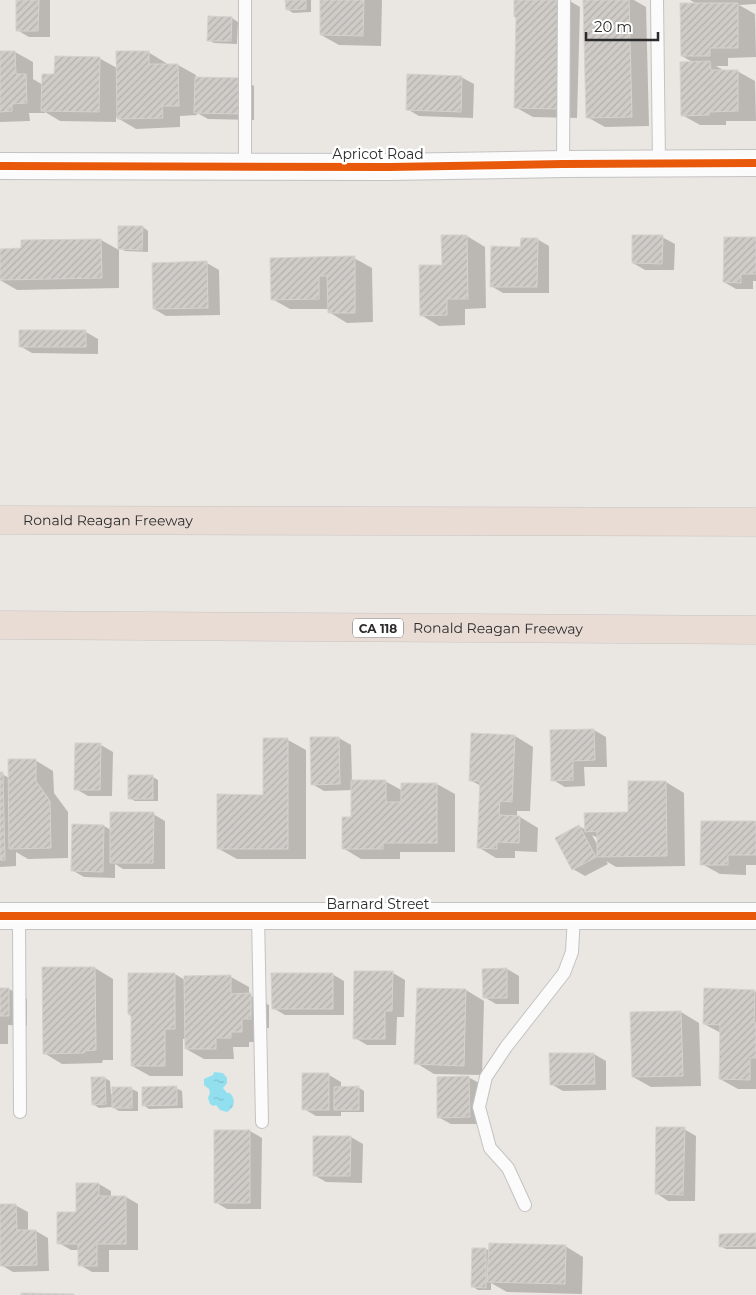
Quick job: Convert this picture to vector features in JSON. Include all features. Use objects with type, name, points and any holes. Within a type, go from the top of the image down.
[{"type":"highway","name":"Ronald Reagan Freeway","points":[[0,520],[756,522]]},
{"type":"highway","name":"Ronald Reagan Freeway","points":[[0,625],[756,630]]},
{"type":"street","name":"Apricot Road","points":[[0,166],[389,167],[563,164],[756,164]]},
{"type":"street","name":"Barnard Street","points":[[9,916],[756,916]]},
{"type":"lane","points":[[245,0],[245,167]]},
{"type":"lane","points":[[563,164],[564,0]]},
{"type":"lane","points":[[657,0],[659,164]]},
{"type":"lane","points":[[9,916],[20,1112]]},
{"type":"lane","points":[[258,916],[262,1122]]},
{"type":"lane","points":[[525,1205],[508,1168],[490,1148],[479,1107],[486,1077],[506,1047],[564,973],[572,952],[574,916]]},
{"type":"water","points":[[214,1072],[223,1073],[227,1078],[227,1083],[223,1088],[227,1093],[230,1093],[234,1101],[232,1108],[227,1112],[220,1110],[216,1105],[210,1104],[208,1098],[210,1093],[209,1089],[204,1085],[204,1079],[213,1075]]},
{"type":"building","points":[[16,0],[39,0],[38,31],[16,31]]},
{"type":"building","points":[[285,0],[306,0],[306,9],[286,10]]},
{"type":"building","points":[[320,0],[364,0],[363,36],[320,35]]},
{"type":"building","points":[[514,0],[562,0],[559,109],[514,108],[516,17],[514,17]]},
{"type":"building","points":[[583,0],[629,0],[632,117],[586,118]]},
{"type":"building","points":[[680,3],[738,3],[738,48],[710,48],[710,56],[681,56]]},
{"type":"building","points":[[208,16],[232,17],[231,41],[207,41]]},
{"type":"building","points":[[0,51],[15,51],[16,74],[26,74],[27,103],[12,104],[12,111],[0,112]]},
{"type":"building","points":[[116,51],[149,51],[149,64],[178,64],[179,106],[162,106],[163,118],[117,119]]},
{"type":"building","points":[[55,56],[100,57],[99,112],[41,111],[42,74],[54,74]]},
{"type":"building","points":[[710,61],[711,70],[738,70],[738,111],[709,112],[709,115],[681,116],[680,62]]},
{"type":"building","points":[[407,74],[462,76],[461,112],[406,110]]},
{"type":"building","points":[[195,77],[243,78],[242,114],[194,113]]},
{"type":"building","points":[[118,226],[143,226],[142,250],[118,249]]},
{"type":"building","points":[[441,235],[467,235],[468,299],[447,299],[447,315],[420,316],[419,265],[442,265]]},
{"type":"building","points":[[632,235],[663,235],[662,264],[632,263]]},
{"type":"building","points":[[724,237],[756,237],[756,274],[741,274],[741,283],[723,282]]},
{"type":"building","points":[[521,238],[538,238],[537,287],[490,287],[491,246],[520,247]]},
{"type":"building","points":[[101,239],[102,278],[0,280],[0,249],[21,248],[21,240]]},
{"type":"building","points":[[355,256],[355,313],[328,313],[327,276],[319,276],[319,299],[271,300],[270,258]]},
{"type":"building","points":[[207,261],[208,308],[153,309],[152,263]]},
{"type":"building","points":[[19,330],[86,330],[86,347],[19,347]]},
{"type":"building","points":[[594,729],[595,760],[573,761],[573,780],[551,781],[550,730]]},
{"type":"building","points":[[471,733],[515,735],[512,802],[500,801],[499,815],[520,816],[519,843],[497,842],[497,849],[477,848],[480,781],[469,781]]},
{"type":"building","points":[[310,737],[339,737],[340,784],[311,785]]},
{"type":"building","points":[[263,738],[288,738],[288,849],[217,849],[217,794],[263,795]]},
{"type":"building","points":[[75,743],[101,743],[100,790],[74,790]]},
{"type":"building","points":[[8,759],[36,759],[36,781],[50,801],[51,848],[9,849]]},
{"type":"building","points":[[0,772],[3,772],[5,860],[0,860]]},
{"type":"building","points":[[128,775],[153,775],[153,799],[128,799]]},
{"type":"building","points":[[351,780],[386,780],[386,802],[401,802],[401,783],[437,783],[437,843],[383,843],[383,849],[342,849],[342,817],[351,817]]},
{"type":"building","points":[[628,781],[666,781],[667,856],[597,857],[597,831],[585,832],[584,813],[628,812]]},
{"type":"building","points":[[110,812],[154,812],[153,863],[110,863]]},
{"type":"building","points":[[701,821],[756,821],[756,855],[728,855],[728,865],[700,865]]},
{"type":"building","points":[[72,824],[104,825],[103,872],[71,871]]},
{"type":"building","points":[[579,825],[596,857],[572,870],[555,838]]},
{"type":"building","points":[[42,967],[95,967],[96,1050],[85,1051],[84,1053],[43,1054]]},
{"type":"building","points":[[507,968],[507,998],[483,998],[482,969]]},
{"type":"building","points":[[354,971],[393,971],[392,1011],[385,1011],[385,1039],[353,1039]]},
{"type":"building","points":[[128,973],[175,973],[175,1029],[165,1029],[165,1066],[131,1066],[131,1016],[128,1014]]},
{"type":"building","points":[[271,973],[333,973],[333,1009],[272,1009]]},
{"type":"building","points":[[231,975],[231,994],[251,993],[251,1019],[242,1019],[242,1032],[231,1032],[231,1038],[216,1038],[216,1049],[185,1049],[184,976]]},
{"type":"building","points":[[0,988],[9,988],[9,1016],[0,1016]]},
{"type":"building","points":[[417,988],[466,989],[464,1066],[414,1064]]},
{"type":"building","points":[[704,988],[755,990],[756,1058],[750,1058],[750,1080],[719,1079],[720,1025],[703,1024]]},
{"type":"building","points":[[681,1011],[683,1076],[632,1077],[630,1012]]},
{"type":"building","points":[[549,1053],[594,1053],[595,1084],[550,1085]]},
{"type":"building","points":[[302,1073],[329,1073],[329,1110],[302,1110]]},
{"type":"building","points":[[469,1076],[470,1117],[437,1118],[437,1077]]},
{"type":"building","points":[[91,1077],[105,1077],[106,1104],[92,1105]]},
{"type":"building","points":[[177,1086],[177,1105],[142,1106],[142,1087]]},
{"type":"building","points":[[359,1086],[359,1110],[334,1110],[334,1087]]},
{"type":"building","points":[[112,1087],[132,1087],[132,1108],[112,1108]]},
{"type":"building","points":[[656,1127],[685,1127],[683,1195],[655,1194]]},
{"type":"building","points":[[214,1130],[250,1130],[250,1203],[214,1203]]},
{"type":"building","points":[[313,1136],[351,1136],[350,1176],[313,1176]]},
{"type":"building","points":[[76,1183],[99,1183],[99,1196],[126,1196],[126,1244],[97,1244],[97,1266],[78,1266],[78,1244],[57,1244],[57,1212],[76,1212]]},
{"type":"building","points":[[0,1204],[16,1204],[17,1230],[36,1230],[37,1265],[0,1266]]},
{"type":"building","points":[[756,1233],[756,1246],[719,1247],[719,1234]]},
{"type":"building","points":[[489,1243],[566,1245],[565,1284],[487,1282]]},
{"type":"building","points":[[472,1248],[486,1248],[486,1288],[471,1287]]},
{"type":"building","points":[[21,1293],[74,1294],[74,1295],[21,1295]]},
{"type":"cycle path","points":[[0,166],[389,167],[756,163]]},
{"type":"cycle path","points":[[0,916],[756,916]]}]
